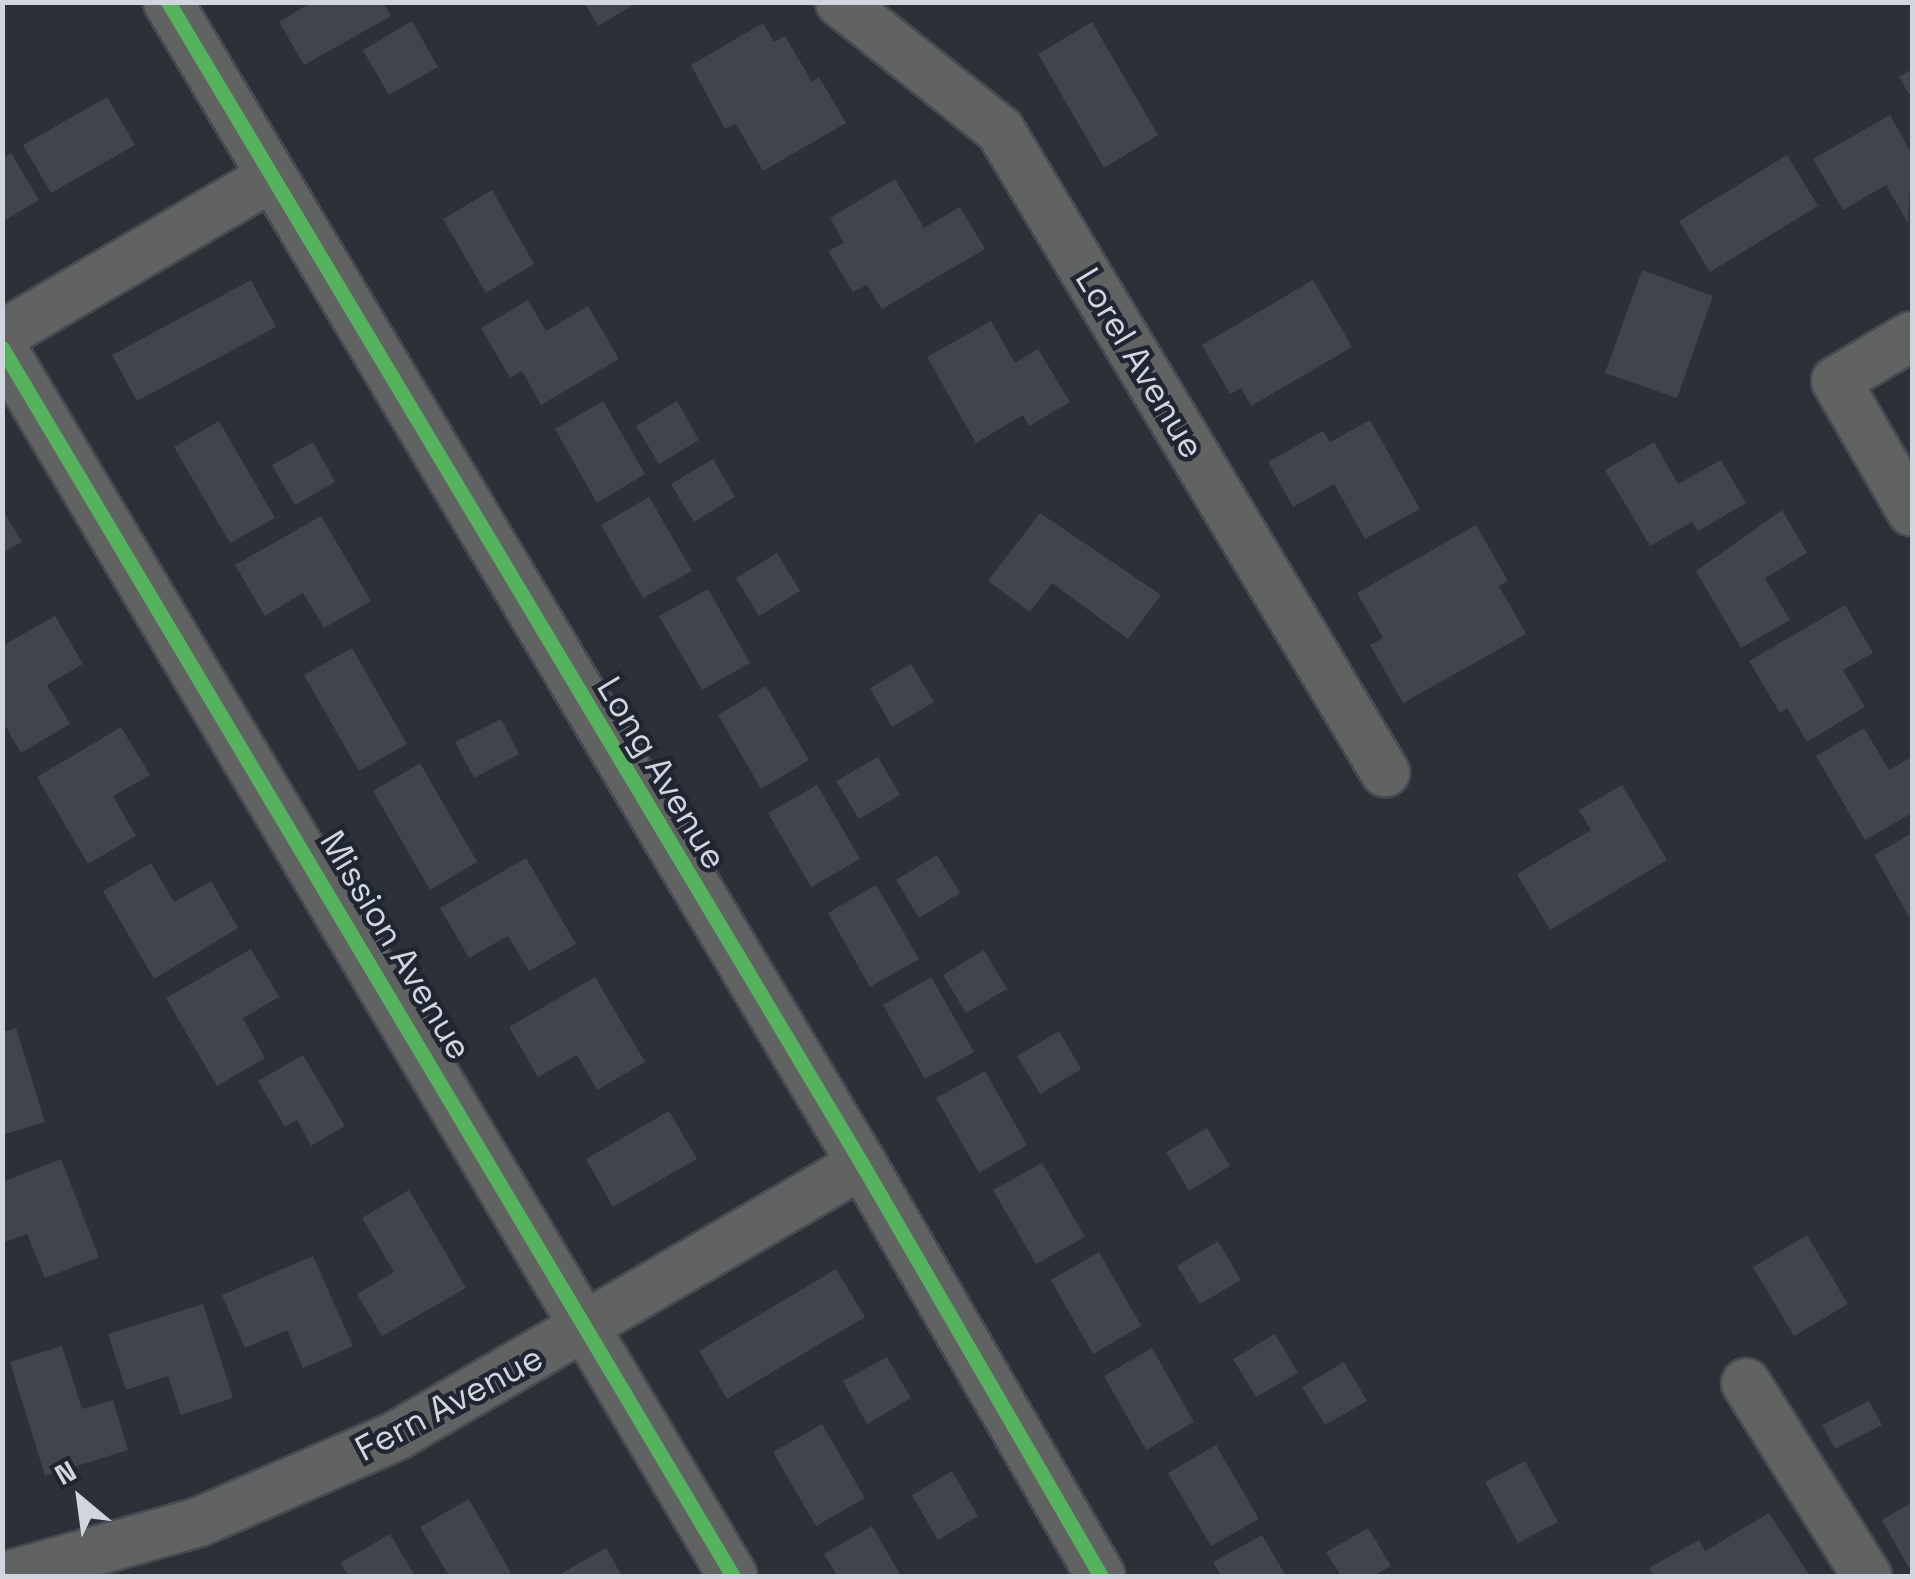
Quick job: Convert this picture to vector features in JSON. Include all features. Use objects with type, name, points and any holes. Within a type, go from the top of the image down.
[{"type":"street","name":"Long Avenue","points":[[168,2],[862,1164],[1101,1576]]},
{"type":"street","name":"Lorel Avenue","points":[[840,2],[1000,130],[1386,772]]},
{"type":"street","points":[[2,335],[270,178]]},
{"type":"street","points":[[1912,336],[1836,381],[1912,512]]},
{"type":"street","name":"Mission Avenue","points":[[2,348],[590,1328],[733,1576]]},
{"type":"street","name":"Fern Avenue","points":[[6,1576],[199,1522],[396,1436],[590,1328],[862,1164]]},
{"type":"street","points":[[1746,1384],[1868,1576]]},
{"type":"building","points":[[312,2],[383,2],[391,16],[304,65],[279,22]]},
{"type":"building","points":[[584,2],[638,2],[598,26]]},
{"type":"building","points":[[412,21],[438,67],[389,95],[363,50]]},
{"type":"building","points":[[1092,22],[1158,135],[1104,168],[1038,54]]},
{"type":"building","points":[[763,23],[774,42],[785,36],[812,82],[819,77],[846,123],[763,171],[736,124],[725,129],[691,65]]},
{"type":"building","points":[[1912,69],[1912,99],[1899,77]]},
{"type":"building","points":[[107,97],[135,145],[51,193],[23,145]]},
{"type":"building","points":[[1890,115],[1912,154],[1908,223],[1886,185],[1843,210],[1813,159]]},
{"type":"building","points":[[11,153],[39,200],[2,222],[2,158]]},
{"type":"building","points":[[1787,155],[1818,206],[1710,272],[1679,221]]},
{"type":"building","points":[[895,179],[924,228],[960,207],[985,249],[882,309],[867,285],[853,292],[828,251],[844,243],[830,218]]},
{"type":"building","points":[[492,190],[534,264],[486,293],[443,219]]},
{"type":"building","points":[[1642,270],[1713,296],[1677,398],[1605,373]]},
{"type":"building","points":[[251,280],[276,327],[137,401],[112,355]]},
{"type":"building","points":[[1313,280],[1352,347],[1251,406],[1241,388],[1230,394],[1202,345]]},
{"type":"building","points":[[528,300],[546,331],[588,306],[619,359],[541,405],[522,371],[510,378],[481,328]]},
{"type":"building","points":[[991,321],[1015,363],[1038,349],[1070,402],[1029,426],[1023,415],[976,443],[927,357]]},
{"type":"building","points":[[603,401],[645,474],[597,503],[555,429]]},
{"type":"building","points":[[677,401],[699,440],[659,464],[636,426]]},
{"type":"building","points":[[1370,420],[1420,509],[1365,539],[1334,484],[1293,507],[1268,462],[1323,431],[1330,442]]},
{"type":"building","points":[[219,421],[275,518],[230,543],[174,447]]},
{"type":"building","points":[[313,442],[335,482],[295,505],[272,465]]},
{"type":"building","points":[[1654,442],[1678,484],[1721,460],[1746,503],[1698,531],[1692,522],[1650,546],[1605,470]]},
{"type":"building","points":[[713,459],[735,497],[694,522],[671,484]]},
{"type":"building","points":[[649,497],[692,571],[643,598],[601,525]]},
{"type":"building","points":[[2,509],[22,542],[2,553]]},
{"type":"building","points":[[1782,510],[1807,553],[1765,578],[1790,620],[1741,648],[1696,571]]},
{"type":"building","points":[[1040,513],[1161,595],[1128,639],[1052,583],[1030,612],[988,581]]},
{"type":"building","points":[[321,516],[371,601],[324,628],[303,593],[265,616],[235,565]]},
{"type":"building","points":[[1476,525],[1508,581],[1499,586],[1526,634],[1403,703],[1370,645],[1383,638],[1357,593]]},
{"type":"building","points":[[777,553],[800,591],[759,616],[736,578]]},
{"type":"building","points":[[708,589],[750,663],[702,690],[659,616]]},
{"type":"building","points":[[1845,605],[1873,653],[1843,670],[1865,707],[1807,742],[1787,708],[1780,713],[1749,661]]},
{"type":"building","points":[[55,616],[83,664],[47,685],[70,724],[21,753],[2,720],[2,646]]},
{"type":"building","points":[[352,648],[407,744],[359,771],[304,675]]},
{"type":"building","points":[[911,664],[934,702],[892,727],[870,688]]},
{"type":"building","points":[[766,686],[809,760],[761,789],[718,715]]},
{"type":"building","points":[[501,719],[519,754],[474,778],[455,742]]},
{"type":"building","points":[[121,727],[150,775],[113,796],[136,836],[88,864],[37,777]]},
{"type":"building","points":[[1864,728],[1889,770],[1912,757],[1912,813],[1865,840],[1816,756]]},
{"type":"building","points":[[878,757],[900,795],[859,819],[836,781]]},
{"type":"building","points":[[420,763],[477,862],[430,890],[373,791]]},
{"type":"building","points":[[817,785],[860,859],[811,887],[768,813]]},
{"type":"building","points":[[1622,785],[1667,860],[1550,930],[1517,874],[1591,830],[1579,810]]},
{"type":"building","points":[[1912,833],[1912,922],[1874,855]]},
{"type":"building","points":[[937,855],[960,893],[919,918],[896,880]]},
{"type":"building","points":[[526,858],[576,944],[529,971],[508,936],[469,958],[440,908]]},
{"type":"building","points":[[151,863],[174,902],[211,881],[238,928],[154,979],[103,891]]},
{"type":"building","points":[[876,885],[919,959],[870,987],[828,913]]},
{"type":"building","points":[[251,949],[279,997],[243,1018],[265,1058],[217,1086],[166,998]]},
{"type":"building","points":[[984,950],[1007,989],[966,1013],[943,975]]},
{"type":"building","points":[[595,977],[645,1062],[597,1090],[577,1055],[538,1077],[509,1027]]},
{"type":"building","points":[[931,977],[974,1052],[925,1079],[883,1005]]},
{"type":"building","points":[[16,1028],[45,1122],[2,1135],[2,1032]]},
{"type":"building","points":[[1059,1031],[1081,1069],[1040,1094],[1017,1056]]},
{"type":"building","points":[[303,1055],[345,1126],[311,1146],[297,1120],[285,1127],[258,1081]]},
{"type":"building","points":[[985,1071],[1027,1145],[979,1173],[936,1098]]},
{"type":"building","points":[[669,1111],[697,1159],[613,1207],[586,1159]]},
{"type":"building","points":[[1207,1128],[1230,1166],[1189,1191],[1166,1152]]},
{"type":"building","points":[[61,1159],[99,1257],[45,1278],[27,1234],[2,1243],[2,1182]]},
{"type":"building","points":[[1042,1163],[1085,1237],[1036,1264],[993,1190]]},
{"type":"building","points":[[409,1190],[466,1288],[382,1336],[357,1294],[394,1272],[362,1218]]},
{"type":"building","points":[[1807,1235],[1848,1304],[1794,1336],[1753,1267]]},
{"type":"building","points":[[1218,1241],[1241,1280],[1200,1304],[1177,1266]]},
{"type":"building","points":[[1099,1252],[1141,1326],[1093,1354],[1051,1280]]},
{"type":"building","points":[[313,1256],[353,1346],[303,1368],[287,1330],[245,1348],[222,1295]]},
{"type":"building","points":[[836,1269],[865,1317],[727,1399],[699,1351]]},
{"type":"building","points":[[203,1304],[233,1398],[181,1415],[168,1376],[126,1390],[108,1334]]},
{"type":"building","points":[[1275,1334],[1298,1373],[1256,1397],[1233,1359]]},
{"type":"building","points":[[62,1346],[82,1409],[113,1400],[128,1450],[45,1476],[10,1362]]},
{"type":"building","points":[[1152,1348],[1194,1422],[1146,1450],[1104,1376]]},
{"type":"building","points":[[887,1357],[911,1398],[867,1424],[843,1381]]},
{"type":"building","points":[[1344,1362],[1367,1401],[1325,1425],[1302,1387]]},
{"type":"building","points":[[1869,1401],[1882,1425],[1835,1449],[1822,1425]]},
{"type":"building","points":[[822,1424],[865,1498],[816,1526],[773,1452]]},
{"type":"building","points":[[1216,1445],[1259,1519],[1211,1546],[1168,1473]]},
{"type":"building","points":[[1525,1461],[1558,1522],[1518,1543],[1485,1482]]},
{"type":"building","points":[[952,1471],[978,1516],[938,1540],[912,1495]]},
{"type":"building","points":[[469,1499],[511,1573],[449,1576],[420,1527]]},
{"type":"building","points":[[1912,1502],[1912,1566],[1909,1568],[1882,1520]]},
{"type":"building","points":[[1769,1513],[1810,1576],[1654,1576],[1649,1568],[1699,1540],[1705,1551]]},
{"type":"building","points":[[872,1526],[901,1576],[837,1576],[824,1554]]},
{"type":"building","points":[[1368,1528],[1391,1566],[1373,1576],[1341,1576],[1326,1552]]},
{"type":"building","points":[[390,1534],[415,1576],[349,1576],[340,1563]]},
{"type":"building","points":[[1262,1535],[1286,1576],[1221,1576],[1213,1562]]},
{"type":"building","points":[[606,1548],[622,1576],[557,1576]]},
{"type":"cycle path","points":[[168,2],[862,1164],[1101,1576]]},
{"type":"cycle path","points":[[2,348],[733,1576]]}]
